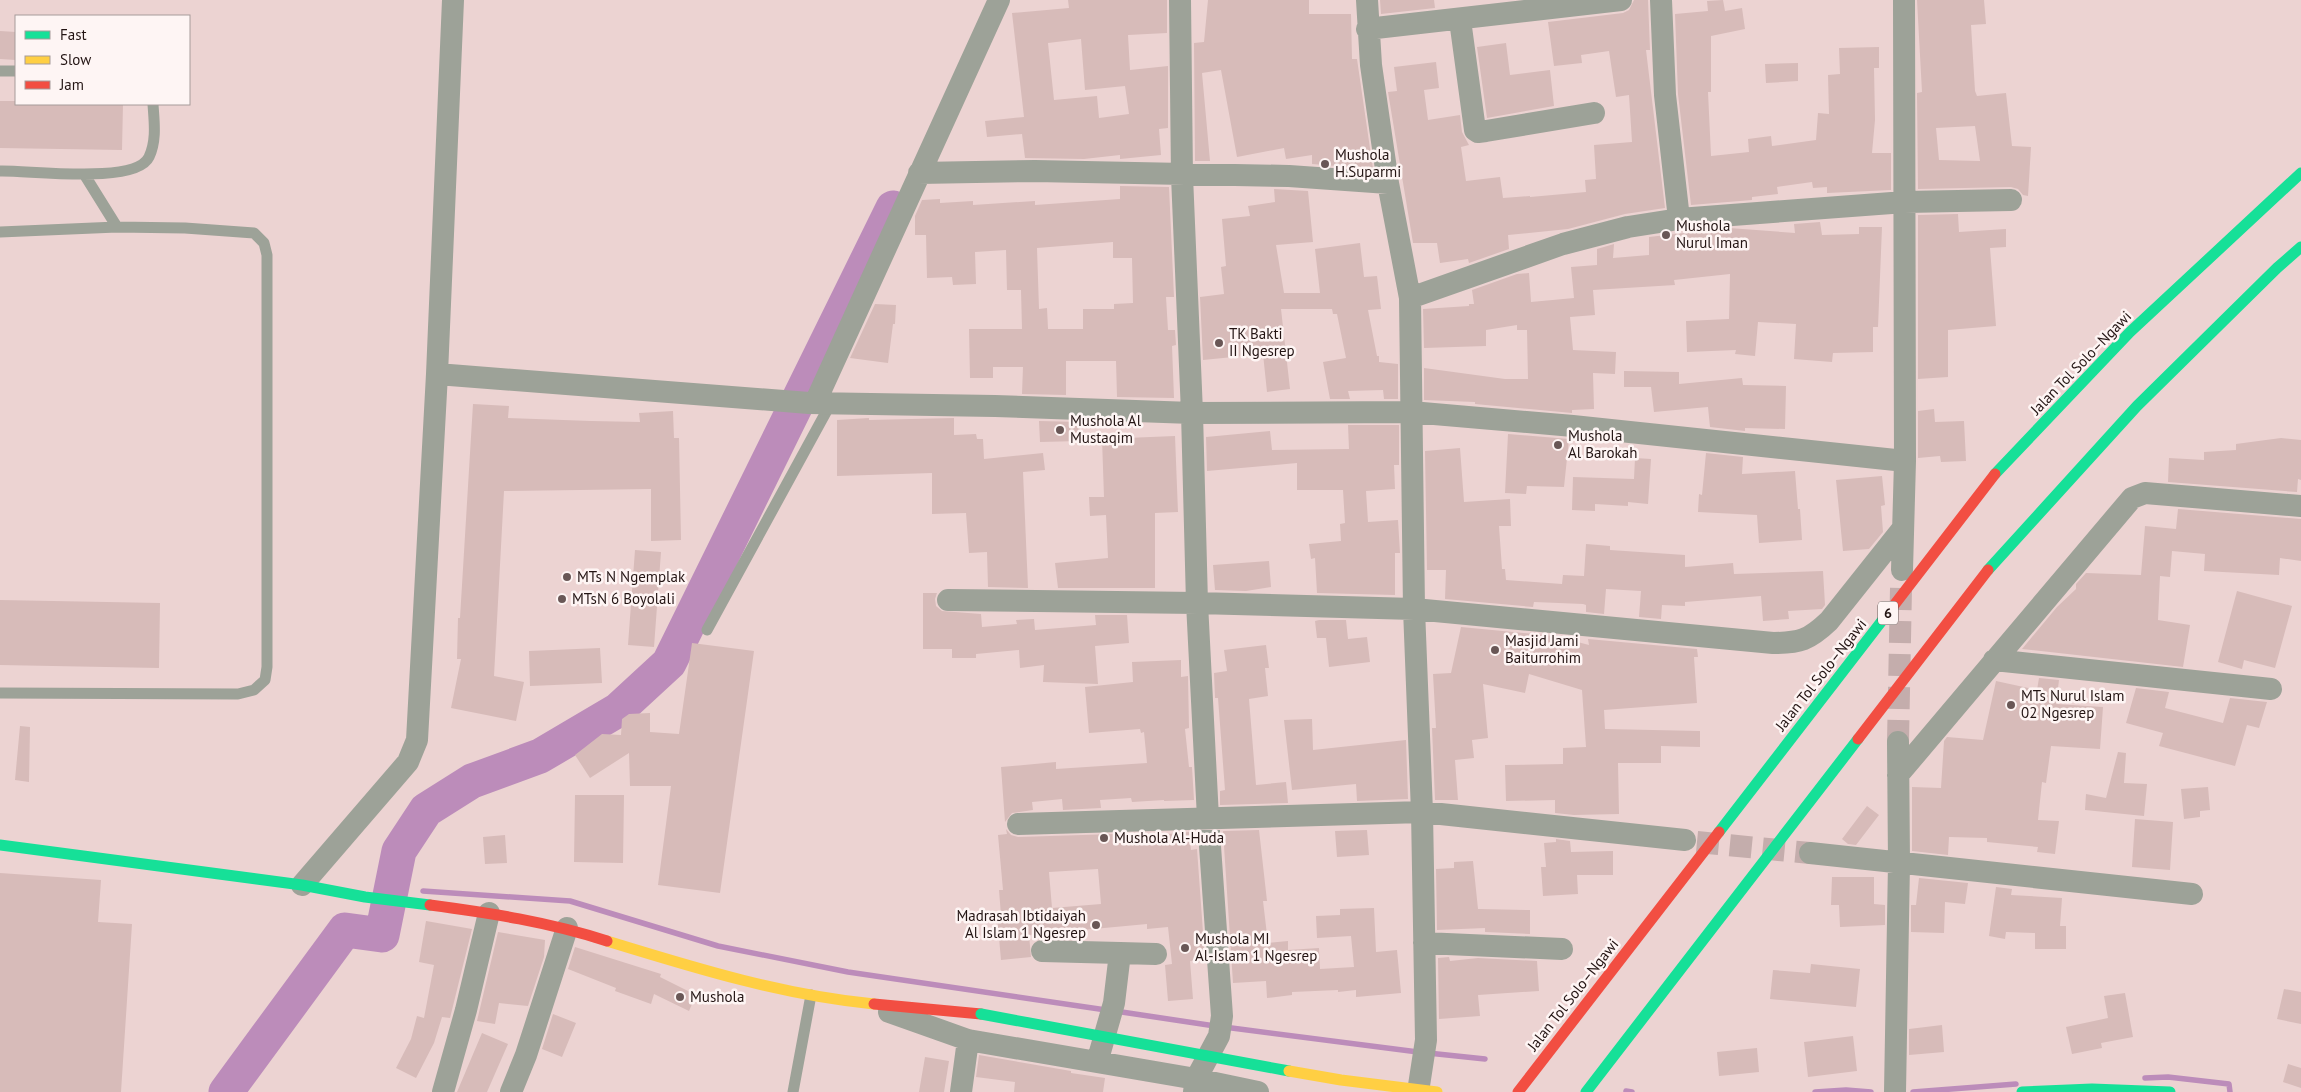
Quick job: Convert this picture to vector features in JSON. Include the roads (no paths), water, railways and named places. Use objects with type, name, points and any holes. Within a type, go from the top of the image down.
[{"type":"main road","name":"Jalan Tol Solo–Ngawi","points":[[1518,1092],[1999,470],[2130,332],[2301,173]]},
{"type":"main road","points":[[1586,1092],[1987,570],[2138,406],[2277,268],[2301,248]]},
{"type":"main road","points":[[0,845],[302,885],[365,897],[490,913],[567,928],[704,971],[758,985],[864,1003],[981,1014],[1341,1080],[1437,1092]]},
{"type":"main road","points":[[2022,1092],[2042,1090],[2170,1092]]},
{"type":"street","points":[[302,885],[408,762],[417,740],[437,374],[454,0]]},
{"type":"street","points":[[818,403],[919,173],[999,0]]},
{"type":"street","points":[[1180,0],[1182,176],[1198,603],[1220,1026],[1195,1086]]},
{"type":"street","points":[[1367,0],[1367,29],[1388,182],[1410,298],[1414,609],[1422,812],[1426,1040],[1418,1092]]},
{"type":"street","points":[[1367,29],[1460,20],[1621,0]]},
{"type":"street","points":[[1661,0],[1666,104],[1679,219]]},
{"type":"street","points":[[1902,570],[1905,461],[1904,0]]},
{"type":"street","points":[[1460,20],[1475,130],[1486,131],[1594,112]]},
{"type":"street","points":[[919,173],[1034,171],[1182,176],[1289,176],[1388,182]]},
{"type":"street","points":[[1410,298],[1563,244],[1628,227],[1679,219],[1905,202],[2011,200]]},
{"type":"street","points":[[437,374],[818,403],[995,406],[1192,413],[1411,412],[1574,426],[1905,461]]},
{"type":"street","points":[[1898,774],[2128,502],[2137,495],[2145,493],[2301,506]]},
{"type":"street","points":[[948,600],[1198,603],[1414,609],[1772,643],[1793,643],[1806,640],[1816,634],[1830,621],[1903,528]]},
{"type":"street","points":[[1994,660],[2271,689]]},
{"type":"street","points":[[1895,1084],[1899,863],[1898,742]]},
{"type":"street","points":[[1018,824],[1422,812],[1685,840]]},
{"type":"street","points":[[1810,854],[2192,894]]},
{"type":"street","points":[[443,1092],[490,913]]},
{"type":"street","points":[[511,1092],[526,1055],[567,928]]},
{"type":"street","points":[[1424,943],[1562,949]]},
{"type":"street","points":[[1042,951],[1156,954]]},
{"type":"street","points":[[1097,1062],[1114,1003],[1120,953]]},
{"type":"street","points":[[864,1003],[968,1040],[1097,1062],[1195,1086],[1258,1092]]},
{"type":"street","points":[[961,1092],[968,1040]]},
{"type":"lane","points":[[0,71],[15,71]]},
{"type":"lane","points":[[0,171],[114,174],[135,169],[148,159],[154,138],[153,105]]},
{"type":"lane","points":[[84,174],[116,227]]},
{"type":"lane","points":[[0,232],[116,227],[185,228],[254,233],[264,243],[267,255],[267,667],[265,680],[254,690],[238,694],[0,693]]},
{"type":"lane","points":[[707,630],[818,403]]},
{"type":"lane","points":[[793,1092],[811,995]]},
{"type":"waterway","points":[[226,1092],[345,930],[382,935],[399,851],[426,810],[472,781],[540,756],[618,710],[669,663],[893,208]]},
{"type":"waterway","points":[[423,891],[570,901],[718,946],[848,972],[1106,1010]]},
{"type":"waterway","points":[[1115,1011],[1215,1026]]},
{"type":"waterway","points":[[1224,1027],[1418,1052]]},
{"type":"waterway","points":[[1428,1053],[1485,1059]]},
{"type":"waterway","points":[[2145,1078],[2168,1077],[2229,1084],[2230,1092]]},
{"type":"waterway","points":[[1913,1092],[2016,1084]]},
{"type":"waterway","points":[[1815,1092],[1846,1090],[1871,1092]]},
{"type":"waterway","points":[[1626,1091],[1632,1092]]},
{"type":"tunnel","points":[[1898,742],[1901,588]]},
{"type":"tunnel","points":[[1697,842],[1810,853]]},
{"type":"place","name":"Mushola H.Suparmi","points":[[1325,164]]},
{"type":"place","name":"Mushola Nurul Iman","points":[[1666,235]]},
{"type":"place","name":"TK Bakti II Ngesrep","points":[[1219,343]]},
{"type":"place","name":"Mushola Al Mustaqim","points":[[1060,430]]},
{"type":"place","name":"Mushola Al Barokah","points":[[1558,445]]},
{"type":"place","name":"MTs N Ngemplak","points":[[567,577]]},
{"type":"place","name":"MTsN 6 Boyolali","points":[[562,599]]},
{"type":"place","name":"Masjid Jami Baiturrohim","points":[[1495,650]]},
{"type":"place","name":"MTs Nurul Islam 02 Ngesrep","points":[[2011,705]]},
{"type":"place","name":"Mushola Al-Huda","points":[[1104,838]]},
{"type":"place","name":"Madrasah Ibtidaiyah Al Islam 1 Ngesrep","points":[[1096,925]]},
{"type":"place","name":"Mushola MI Al-Islam 1 Ngesrep","points":[[1185,948]]},
{"type":"place","name":"Mushola","points":[[680,997]]}]
